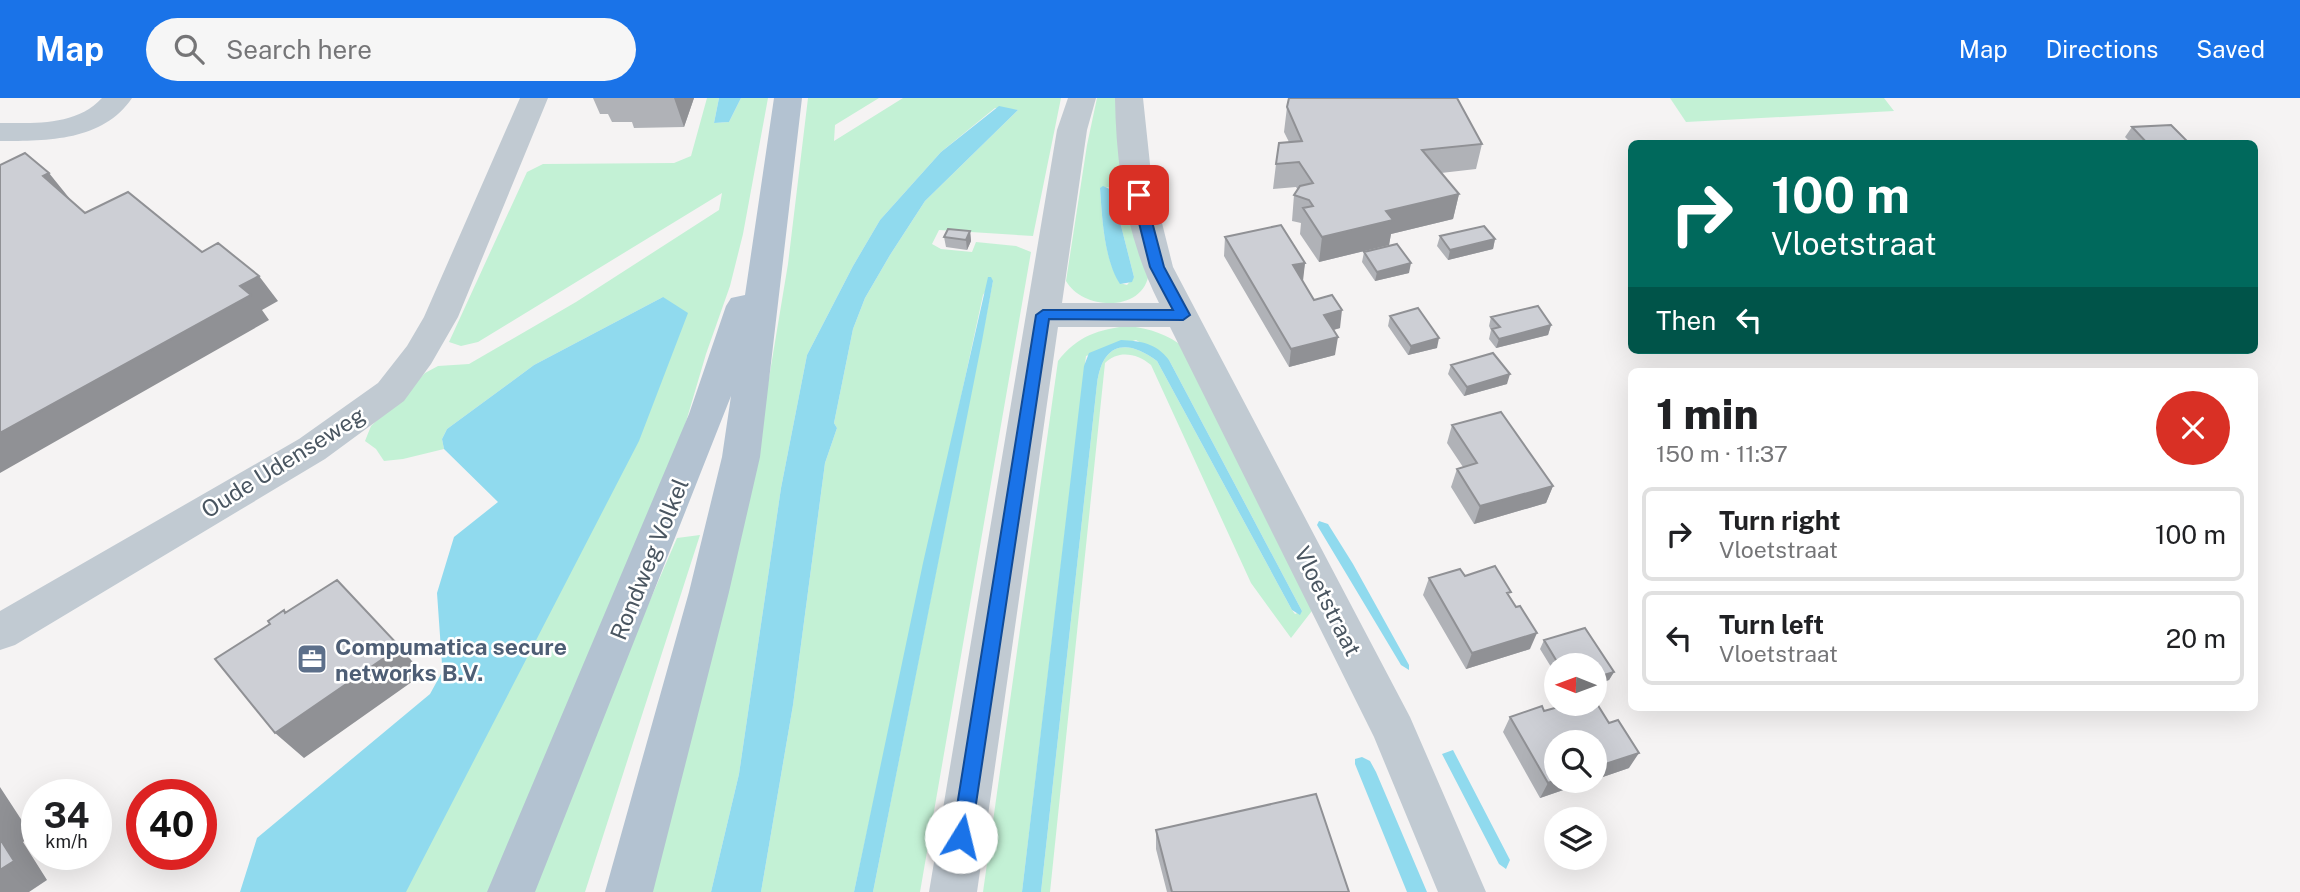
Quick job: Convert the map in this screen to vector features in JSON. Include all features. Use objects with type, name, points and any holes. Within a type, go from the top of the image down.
[{"type":"main road","name":"Rondweg Volkel","points":[[629,892],[702,619],[741,457],[788,98]]},
{"type":"main road","name":"Rondweg Volkel","points":[[511,892],[707,414],[771,221]]},
{"type":"street","points":[[0,132],[44,131],[68,127],[102,115],[118,98]]},
{"type":"street","name":"Oude Udenseweg","points":[[0,632],[312,449],[391,392],[419,355],[441,317],[534,98]]},
{"type":"street","points":[[953,892],[1072,130],[1082,98]]},
{"type":"street","name":"Vloetstraat","points":[[1129,98],[1129,131],[1143,216],[1157,267],[1394,732],[1462,892]]},
{"type":"street","points":[[1043,315],[1183,315]]},
{"type":"green space","points":[[707,98],[719,98],[714,123],[729,122],[741,98],[768,98],[743,234],[730,286],[706,354],[670,476],[489,892],[391,892],[663,297],[534,365],[447,429],[442,439],[444,449],[384,461],[376,449],[365,441],[371,426],[425,373],[438,366],[469,364],[576,302],[719,210],[722,193],[478,342],[461,346],[449,342],[527,172],[543,164],[674,163],[691,156]]},
{"type":"green space","points":[[808,98],[879,98],[835,125],[834,141],[903,98],[1061,98],[1033,236],[939,230],[932,244],[941,249],[972,252],[976,242],[1016,246],[1031,252],[920,892],[873,892],[993,281],[983,295],[854,892],[761,892],[793,705],[825,463],[837,428],[834,423],[853,329],[865,298],[925,201],[1018,110],[995,108],[941,152],[880,220],[807,355],[781,488],[739,774],[711,892],[644,892],[767,390],[788,264]]},
{"type":"green space","points":[[1097,98],[1117,98],[1149,272],[1145,285],[1137,295],[1125,301],[1099,302],[1086,298],[1074,291],[1066,281]],"holes":[[[1108,187],[1112,190],[1134,277],[1127,285],[1120,283],[1115,273],[1105,237],[1100,188]]]},
{"type":"green space","points":[[1670,98],[1884,98],[1894,111],[1686,122]]},
{"type":"green space","points":[[1129,326],[1158,333],[1185,348],[1318,603],[1291,638],[1251,583],[1151,365],[1128,355],[1116,356],[1105,363],[1050,892],[1041,892],[1097,384],[1104,360],[1110,353],[1125,347],[1145,353],[1157,361],[1292,610],[1295,614],[1302,611],[1169,360],[1136,340],[1086,356],[1022,892],[983,892],[1058,361],[1073,345],[1089,335]]},
{"type":"green space","points":[[700,535],[585,892],[533,892],[579,764],[677,538]]},
{"type":"water","points":[[719,98],[741,98],[729,122],[714,123]]},
{"type":"water","points":[[999,106],[1018,110],[925,201],[865,298],[853,329],[834,423],[837,428],[825,463],[793,705],[761,892],[711,892],[739,774],[781,488],[807,355],[880,220],[941,152]]},
{"type":"water","points":[[1103,186],[1112,190],[1134,277],[1132,282],[1120,284],[1110,263],[1102,212],[1100,188]]},
{"type":"water","points":[[988,277],[993,281],[982,341],[873,892],[854,892],[923,563]]},
{"type":"water","points":[[663,297],[688,313],[639,441],[406,892],[240,892],[257,838],[430,694],[441,674],[437,593],[454,537],[498,502],[444,449],[442,439],[447,429],[534,365]]},
{"type":"water","points":[[1121,340],[1148,344],[1169,360],[1302,611],[1300,615],[1292,610],[1157,361],[1145,353],[1125,347],[1110,353],[1104,360],[1097,384],[1041,892],[1022,892],[1084,366],[1089,353]]},
{"type":"water","points":[[1319,521],[1328,524],[1353,564],[1409,665],[1409,670],[1401,665],[1317,525]]},
{"type":"water","points":[[1453,750],[1510,860],[1506,869],[1499,864],[1442,754]]},
{"type":"water","points":[[1362,757],[1370,761],[1376,772],[1427,892],[1407,892],[1355,764],[1355,759]]},
{"type":"building","points":[[1289,98],[1457,98],[1482,144],[1422,150],[1459,194],[1386,211],[1393,220],[1322,237],[1303,208],[1313,206],[1309,200],[1294,195],[1300,186],[1313,183],[1299,162],[1276,164],[1279,143],[1302,141],[1287,107]]},
{"type":"building","points":[[2171,125],[2186,140],[2144,140],[2132,127]]},
{"type":"building","points":[[25,153],[49,173],[43,176],[85,213],[128,192],[202,252],[218,243],[259,276],[240,286],[251,295],[0,433],[0,165]]},
{"type":"building","points":[[1281,225],[1305,263],[1293,265],[1314,300],[1332,295],[1342,310],[1324,315],[1338,337],[1291,349],[1225,237]]},
{"type":"building","points":[[1484,226],[1495,239],[1450,250],[1440,236]]},
{"type":"building","points":[[948,229],[970,231],[966,240],[944,237]]},
{"type":"building","points":[[1397,244],[1411,263],[1377,272],[1364,252]]},
{"type":"building","points":[[1538,306],[1551,325],[1499,339],[1492,329],[1500,327],[1491,317]]},
{"type":"building","points":[[1418,308],[1439,338],[1411,346],[1390,316]]},
{"type":"building","points":[[1493,353],[1510,374],[1467,387],[1451,365]]},
{"type":"building","points":[[1501,412],[1553,486],[1480,506],[1457,469],[1477,463],[1452,425]]},
{"type":"building","points":[[1495,566],[1511,592],[1507,593],[1516,607],[1520,606],[1537,633],[1472,653],[1429,578],[1460,569],[1465,576]]},
{"type":"building","points":[[337,580],[400,647],[275,733],[215,659],[270,624],[268,621],[284,610],[285,613]]},
{"type":"building","points":[[1585,628],[1601,653],[1552,653],[1544,640]]},
{"type":"building","points":[[1607,661],[1614,672],[1607,674]]},
{"type":"building","points":[[1542,706],[1544,716],[1605,716],[1609,723],[1618,720],[1639,753],[1607,763],[1607,730],[1544,730],[1544,776],[1510,717]]},
{"type":"building","points":[[1316,794],[1349,892],[1172,892],[1156,830]]},
{"type":"building","points":[[0,839],[14,861],[0,870]]},
{"type":"place","name":"Compumatica secure networks B.V.","points":[[312,659]]},
{"type":"route","points":[[961,837],[1043,315],[1183,315],[1157,267],[1139,195]]}]
